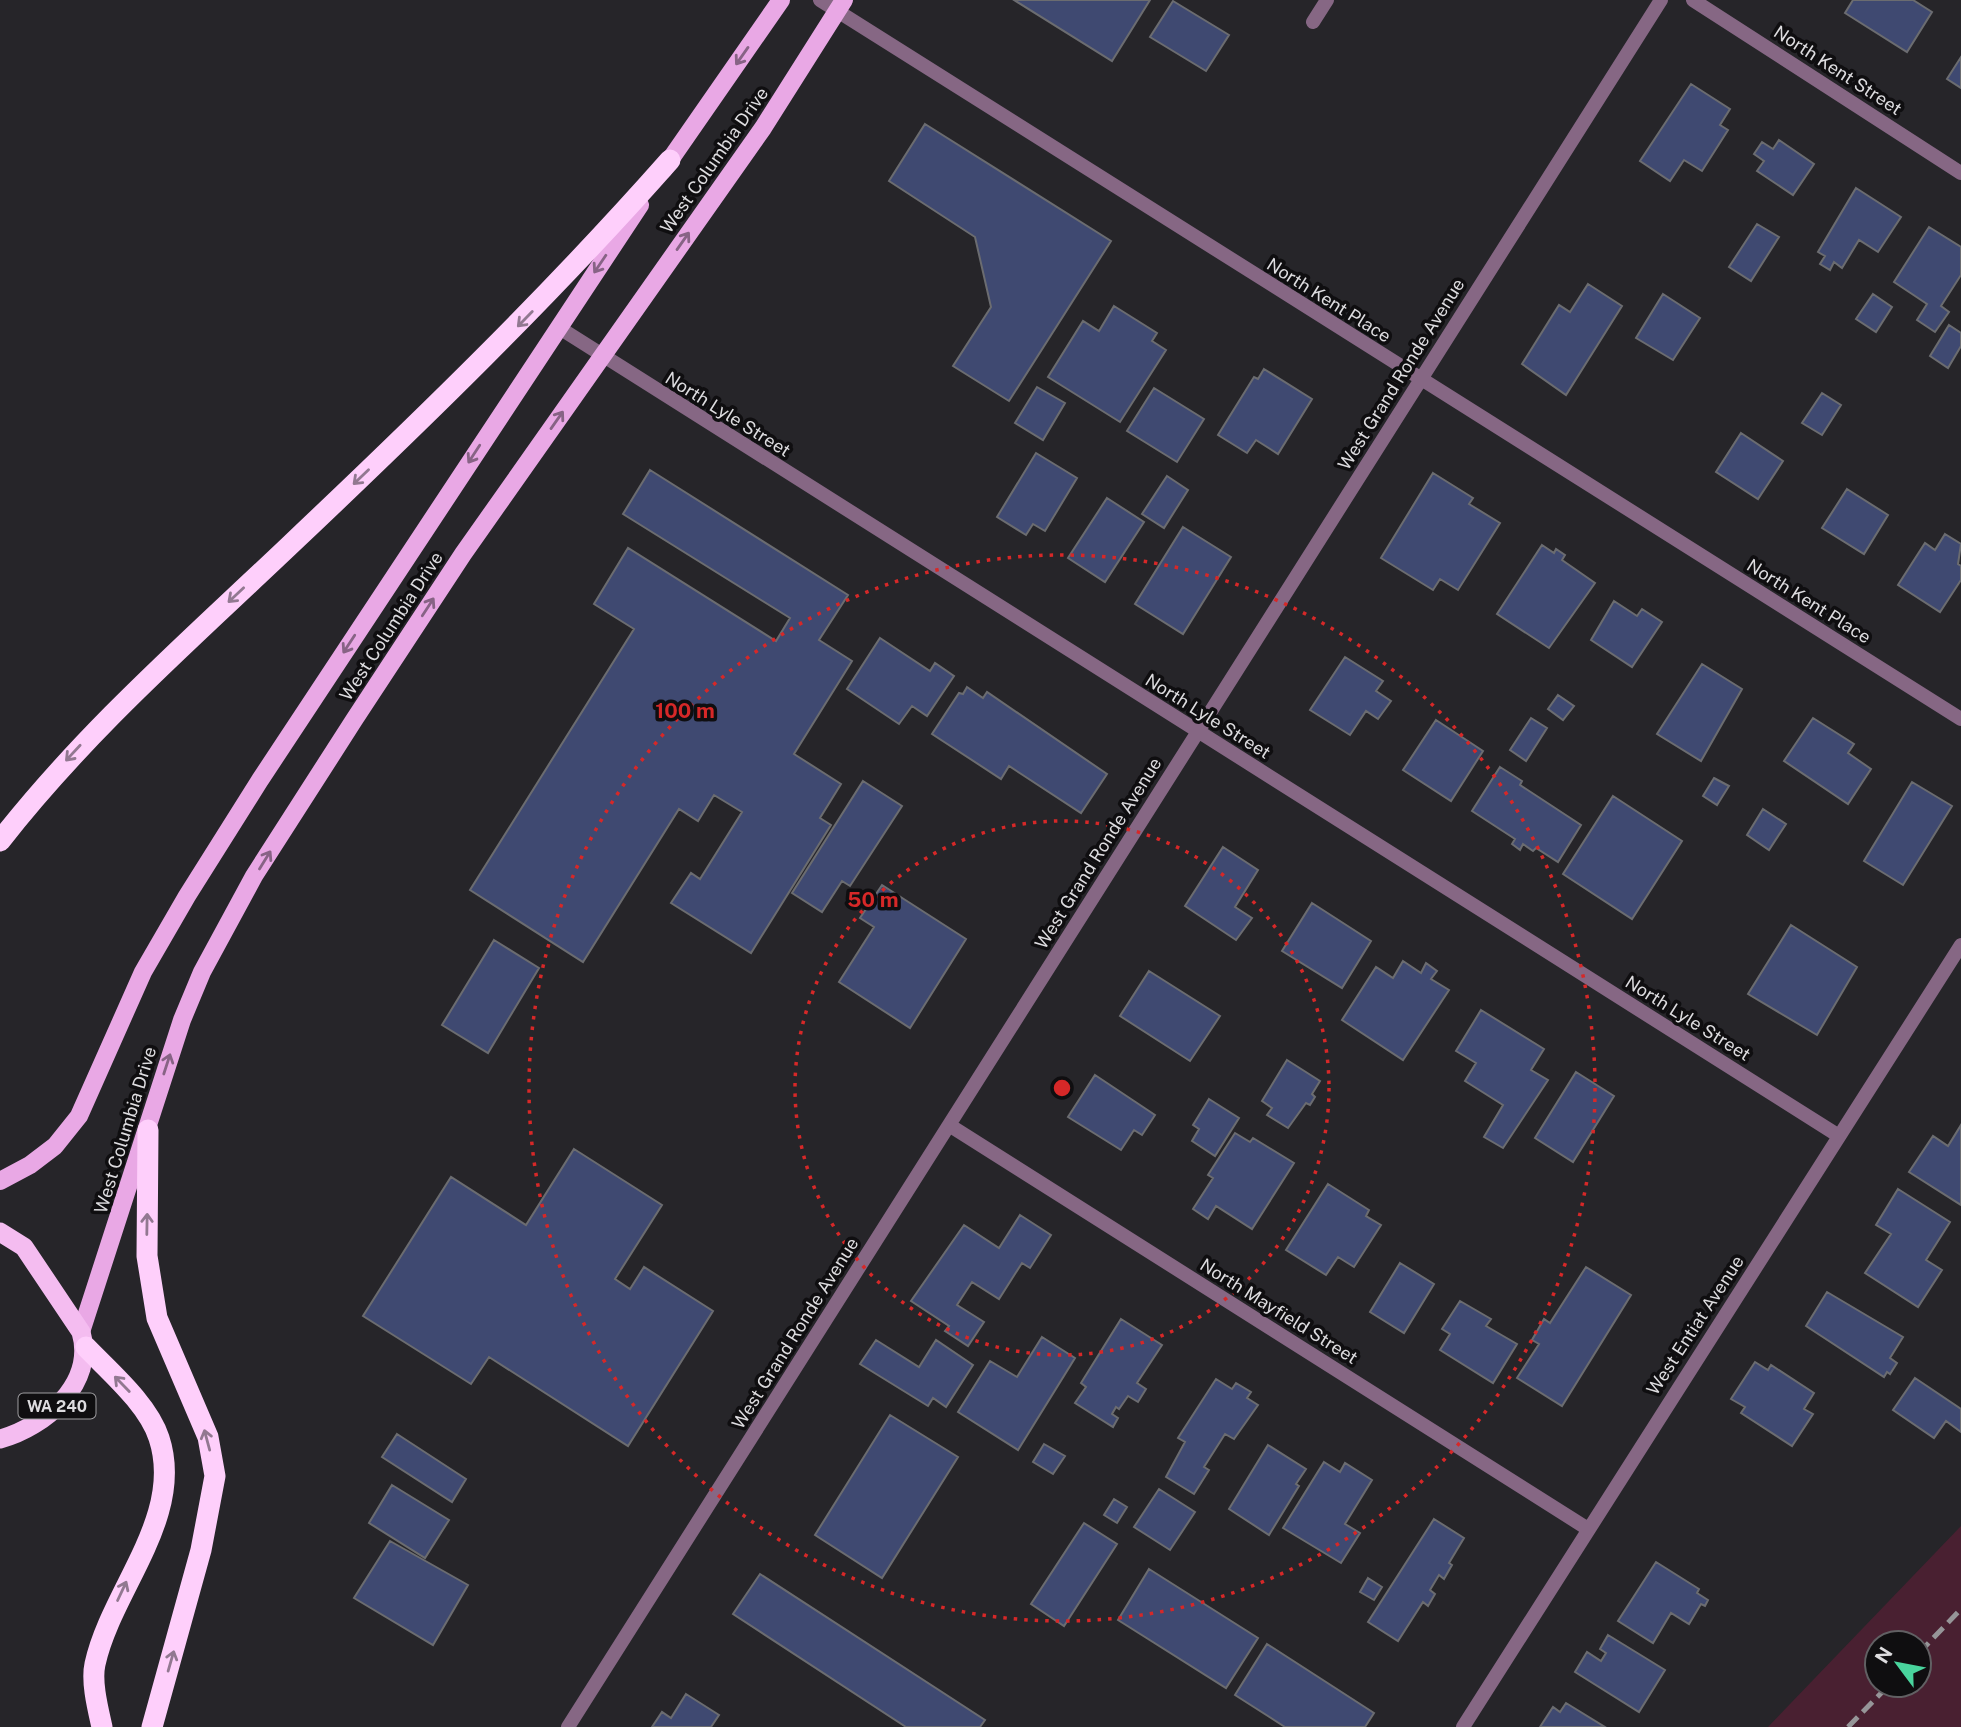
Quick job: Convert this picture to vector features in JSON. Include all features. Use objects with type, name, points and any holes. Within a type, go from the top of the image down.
[{"type":"highway","points":[[0,841],[100,725],[510,334],[587,254],[670,160]]},
{"type":"highway","points":[[148,1130],[147,1256],[157,1318],[208,1437],[215,1476],[201,1550],[152,1727]]},
{"type":"highway","points":[[0,1232],[24,1247],[84,1339],[133,1395],[159,1436],[164,1489],[151,1530],[108,1621],[94,1666],[102,1727]]},
{"type":"highway","name":"WA 240","points":[[0,1438],[19,1434],[40,1423],[58,1406],[79,1376],[84,1339]]},
{"type":"main road","name":"West Columbia Drive","points":[[0,1181],[30,1165],[55,1146],[79,1116],[137,984],[187,896],[260,780],[558,327],[781,0]]},
{"type":"main road","name":"West Columbia Drive","points":[[84,1339],[166,1064],[197,984],[254,876],[425,611],[763,128],[841,6]]},
{"type":"street","name":"North Kent Place","points":[[820,0],[841,6],[1420,380],[1961,719]]},
{"type":"street","points":[[1313,22],[1327,0]]},
{"type":"street","name":"West Grand Ronde Avenue","points":[[568,1727],[1661,0]]},
{"type":"street","name":"North Kent Street","points":[[1693,0],[1961,173]]},
{"type":"street","name":"North Lyle Street","points":[[558,327],[601,357],[1839,1136]]},
{"type":"street","name":"West Entiat Avenue","points":[[1463,1727],[1961,945]]},
{"type":"street","name":"North Mayfield Street","points":[[949,1125],[1588,1529]]},
{"type":"shaded area","points":[[1961,1526],[1961,1727],[1768,1727]]},
{"type":"building","points":[[1014,0],[1150,0],[1112,61]]},
{"type":"building","points":[[1853,0],[1913,0],[1932,12],[1907,52],[1845,13]]},
{"type":"building","points":[[1173,1],[1229,35],[1206,71],[1150,37]]},
{"type":"building","points":[[1961,57],[1961,88],[1947,79]]},
{"type":"building","points":[[1691,84],[1730,109],[1720,125],[1728,130],[1702,171],[1684,160],[1670,181],[1640,161]]},
{"type":"building","points":[[925,124],[1111,241],[1009,401],[953,366],[991,307],[975,237],[889,181]]},
{"type":"building","points":[[1779,140],[1814,164],[1793,195],[1757,171],[1764,161],[1754,154],[1762,142],[1773,149]]},
{"type":"building","points":[[1856,188],[1901,217],[1878,252],[1859,240],[1842,268],[1834,262],[1830,270],[1820,264],[1825,256],[1818,252]]},
{"type":"building","points":[[1757,224],[1779,237],[1751,281],[1729,267]]},
{"type":"building","points":[[1929,227],[1961,247],[1961,275],[1941,306],[1949,312],[1935,332],[1917,320],[1927,304],[1894,282]]},
{"type":"building","points":[[1588,284],[1622,306],[1566,395],[1522,364],[1559,305],[1570,312]]},
{"type":"building","points":[[1663,294],[1700,318],[1673,360],[1636,338]]},
{"type":"building","points":[[1873,294],[1892,307],[1876,332],[1856,319]]},
{"type":"building","points":[[1114,306],[1157,333],[1152,341],[1166,350],[1120,422],[1048,377],[1083,321],[1099,331]]},
{"type":"building","points":[[1949,325],[1961,333],[1961,346],[1948,368],[1930,356]]},
{"type":"building","points":[[1264,369],[1312,399],[1278,454],[1256,440],[1247,453],[1218,435],[1254,377],[1258,379]]},
{"type":"building","points":[[1037,387],[1065,403],[1043,440],[1015,423]]},
{"type":"building","points":[[1154,388],[1204,419],[1177,462],[1127,431]]},
{"type":"building","points":[[1822,393],[1841,405],[1822,435],[1802,423]]},
{"type":"building","points":[[1741,433],[1783,461],[1758,499],[1716,472]]},
{"type":"building","points":[[1036,453],[1077,478],[1045,531],[1033,524],[1026,535],[997,517]]},
{"type":"building","points":[[650,470],[848,595],[819,640],[852,661],[794,754],[841,784],[820,818],[831,825],[751,953],[671,903],[691,873],[700,879],[742,812],[714,795],[698,821],[679,809],[583,962],[470,890],[634,629],[594,604],[628,548],[776,641],[790,618],[623,514]]},
{"type":"building","points":[[1433,473],[1473,498],[1469,504],[1500,523],[1458,590],[1440,579],[1433,590],[1381,558]]},
{"type":"building","points":[[1167,476],[1188,490],[1164,528],[1142,514]]},
{"type":"building","points":[[1847,489],[1888,515],[1864,554],[1822,528]]},
{"type":"building","points":[[1107,498],[1144,522],[1105,582],[1068,558]]},
{"type":"building","points":[[1183,527],[1231,557],[1183,634],[1135,604]]},
{"type":"building","points":[[1945,534],[1961,544],[1958,564],[1961,566],[1961,580],[1940,612],[1898,585],[1925,543],[1935,550]]},
{"type":"building","points":[[1542,545],[1554,553],[1556,549],[1565,555],[1562,560],[1595,583],[1549,648],[1497,614]]},
{"type":"building","points":[[1614,601],[1637,616],[1642,609],[1662,622],[1632,667],[1591,640]]},
{"type":"building","points":[[880,638],[930,671],[935,663],[954,676],[927,716],[912,706],[899,724],[847,689]]},
{"type":"building","points":[[1345,657],[1383,681],[1376,691],[1391,701],[1378,719],[1366,711],[1350,735],[1310,710]]},
{"type":"building","points":[[1702,664],[1742,689],[1701,761],[1657,734]]},
{"type":"building","points":[[967,687],[983,698],[987,692],[1107,774],[1081,813],[1009,766],[1001,779],[932,734],[959,693],[963,694]]},
{"type":"building","points":[[1558,695],[1574,706],[1563,720],[1548,709]]},
{"type":"building","points":[[1531,718],[1547,728],[1526,761],[1510,750]]},
{"type":"building","points":[[1813,718],[1854,744],[1848,753],[1871,769],[1848,804],[1784,761]]},
{"type":"building","points":[[1436,720],[1483,751],[1451,801],[1403,770]]},
{"type":"building","points":[[1500,767],[1522,781],[1520,785],[1581,825],[1558,862],[1536,848],[1533,851],[1523,844],[1520,850],[1512,844],[1515,839],[1472,811]]},
{"type":"building","points":[[1714,778],[1729,786],[1717,805],[1703,796]]},
{"type":"building","points":[[863,781],[902,806],[850,886],[842,881],[822,912],[792,893]]},
{"type":"building","points":[[1912,782],[1952,806],[1903,885],[1864,861]]},
{"type":"building","points":[[1613,796],[1682,841],[1632,919],[1563,874]]},
{"type":"building","points":[[1763,809],[1786,824],[1769,850],[1747,835]]},
{"type":"building","points":[[1223,847],[1258,870],[1235,907],[1252,918],[1236,940],[1185,906]]},
{"type":"building","points":[[882,885],[966,939],[910,1028],[839,982],[874,927],[860,918]]},
{"type":"building","points":[[1312,903],[1371,941],[1342,988],[1282,951]]},
{"type":"building","points":[[1791,925],[1857,967],[1817,1035],[1748,994]]},
{"type":"building","points":[[494,940],[539,968],[488,1053],[442,1025]]},
{"type":"building","points":[[1403,961],[1421,973],[1426,963],[1437,971],[1431,979],[1449,990],[1403,1060],[1342,1020],[1376,967],[1393,978]]},
{"type":"building","points":[[1149,971],[1220,1016],[1190,1061],[1120,1016]]},
{"type":"building","points":[[1481,1010],[1544,1049],[1531,1070],[1548,1080],[1503,1148],[1484,1137],[1503,1105],[1465,1081],[1476,1063],[1456,1051]]},
{"type":"building","points":[[1287,1060],[1320,1081],[1312,1094],[1315,1097],[1310,1105],[1306,1103],[1288,1128],[1267,1115],[1272,1108],[1262,1101]]},
{"type":"building","points":[[1576,1072],[1614,1096],[1573,1162],[1535,1138]]},
{"type":"building","points":[[1095,1075],[1155,1115],[1142,1135],[1134,1130],[1121,1150],[1068,1117]]},
{"type":"building","points":[[1209,1099],[1239,1118],[1215,1156],[1192,1141],[1199,1129],[1193,1125]]},
{"type":"building","points":[[1961,1125],[1961,1205],[1909,1172],[1933,1136],[1948,1146]]},
{"type":"building","points":[[1235,1133],[1250,1142],[1253,1138],[1294,1163],[1252,1229],[1216,1206],[1208,1219],[1193,1209],[1213,1178],[1208,1175]]},
{"type":"building","points":[[574,1149],[662,1205],[615,1279],[630,1289],[644,1267],[713,1311],[628,1446],[489,1357],[471,1384],[363,1316],[451,1177],[526,1225]]},
{"type":"building","points":[[1328,1184],[1369,1210],[1366,1216],[1381,1225],[1354,1267],[1338,1257],[1326,1275],[1286,1250]]},
{"type":"building","points":[[1898,1189],[1950,1222],[1926,1260],[1942,1270],[1918,1307],[1865,1273],[1891,1234],[1876,1225]]},
{"type":"building","points":[[1020,1215],[1051,1235],[1030,1268],[1022,1263],[999,1299],[972,1282],[957,1305],[984,1322],[968,1346],[945,1331],[949,1326],[911,1301],[964,1225],[999,1248]]},
{"type":"building","points":[[1400,1263],[1434,1284],[1404,1333],[1370,1312]]},
{"type":"building","points":[[1586,1267],[1631,1295],[1562,1406],[1517,1378],[1539,1344],[1532,1340],[1544,1319],[1550,1323]]},
{"type":"building","points":[[1827,1292],[1903,1337],[1890,1358],[1897,1363],[1890,1374],[1887,1372],[1884,1377],[1806,1326]]},
{"type":"building","points":[[1460,1301],[1491,1319],[1486,1326],[1517,1344],[1493,1383],[1440,1350],[1450,1334],[1442,1329]]},
{"type":"building","points":[[1121,1319],[1162,1345],[1137,1383],[1146,1389],[1138,1402],[1128,1396],[1119,1409],[1116,1407],[1112,1414],[1118,1418],[1113,1427],[1075,1403],[1086,1387],[1081,1383]]},
{"type":"building","points":[[1042,1337],[1075,1358],[1018,1450],[958,1412],[990,1361],[1017,1377]]},
{"type":"building","points":[[876,1340],[919,1367],[936,1340],[973,1365],[946,1407],[933,1398],[928,1406],[860,1364]]},
{"type":"building","points":[[1755,1362],[1768,1370],[1771,1365],[1814,1393],[1804,1409],[1813,1414],[1792,1446],[1741,1413],[1745,1407],[1731,1399]]},
{"type":"building","points":[[1915,1378],[1961,1409],[1961,1432],[1946,1421],[1934,1438],[1893,1410]]},
{"type":"building","points":[[1216,1379],[1232,1389],[1236,1383],[1251,1392],[1247,1398],[1258,1405],[1234,1439],[1225,1434],[1204,1467],[1209,1470],[1194,1494],[1166,1477],[1185,1442],[1178,1438]]},
{"type":"building","points":[[890,1415],[958,1457],[882,1578],[815,1535]]},
{"type":"building","points":[[397,1434],[466,1479],[452,1502],[382,1457]]},
{"type":"building","points":[[1044,1444],[1065,1456],[1053,1474],[1033,1462]]},
{"type":"building","points":[[1268,1445],[1306,1469],[1296,1484],[1299,1486],[1269,1535],[1229,1509]]},
{"type":"building","points":[[1324,1462],[1340,1472],[1345,1463],[1372,1480],[1345,1524],[1360,1533],[1341,1563],[1283,1528]]},
{"type":"building","points":[[392,1485],[449,1520],[425,1558],[369,1523]]},
{"type":"building","points":[[1159,1489],[1195,1512],[1170,1550],[1134,1527]]},
{"type":"building","points":[[1114,1499],[1127,1507],[1117,1523],[1104,1515]]},
{"type":"building","points":[[1434,1519],[1464,1538],[1449,1563],[1452,1565],[1444,1579],[1439,1575],[1430,1590],[1435,1594],[1428,1606],[1423,1602],[1398,1641],[1368,1622]]},
{"type":"building","points":[[1084,1523],[1117,1544],[1064,1626],[1031,1604]]},
{"type":"building","points":[[390,1541],[468,1585],[433,1645],[354,1598]]},
{"type":"building","points":[[1656,1562],[1699,1589],[1697,1593],[1708,1600],[1705,1606],[1701,1604],[1689,1624],[1671,1613],[1653,1643],[1618,1621]]},
{"type":"building","points":[[1149,1569],[1258,1638],[1226,1688],[1118,1620]]},
{"type":"building","points":[[760,1574],[985,1720],[980,1727],[906,1727],[733,1614]]},
{"type":"building","points":[[1368,1578],[1382,1587],[1374,1600],[1360,1592]]},
{"type":"building","points":[[1608,1635],[1665,1670],[1639,1712],[1575,1672],[1587,1652],[1601,1661],[1606,1653],[1600,1649]]},
{"type":"building","points":[[1267,1644],[1374,1713],[1365,1727],[1285,1727],[1235,1695]]},
{"type":"building","points":[[686,1694],[719,1715],[711,1727],[652,1727],[662,1712],[671,1718]]},
{"type":"building","points":[[1566,1703],[1605,1727],[1540,1727],[1553,1707],[1560,1712]]},
{"type":"railway","points":[[1933,1638],[1961,1609]]},
{"type":"railway","points":[[1848,1727],[1875,1699]]}]
